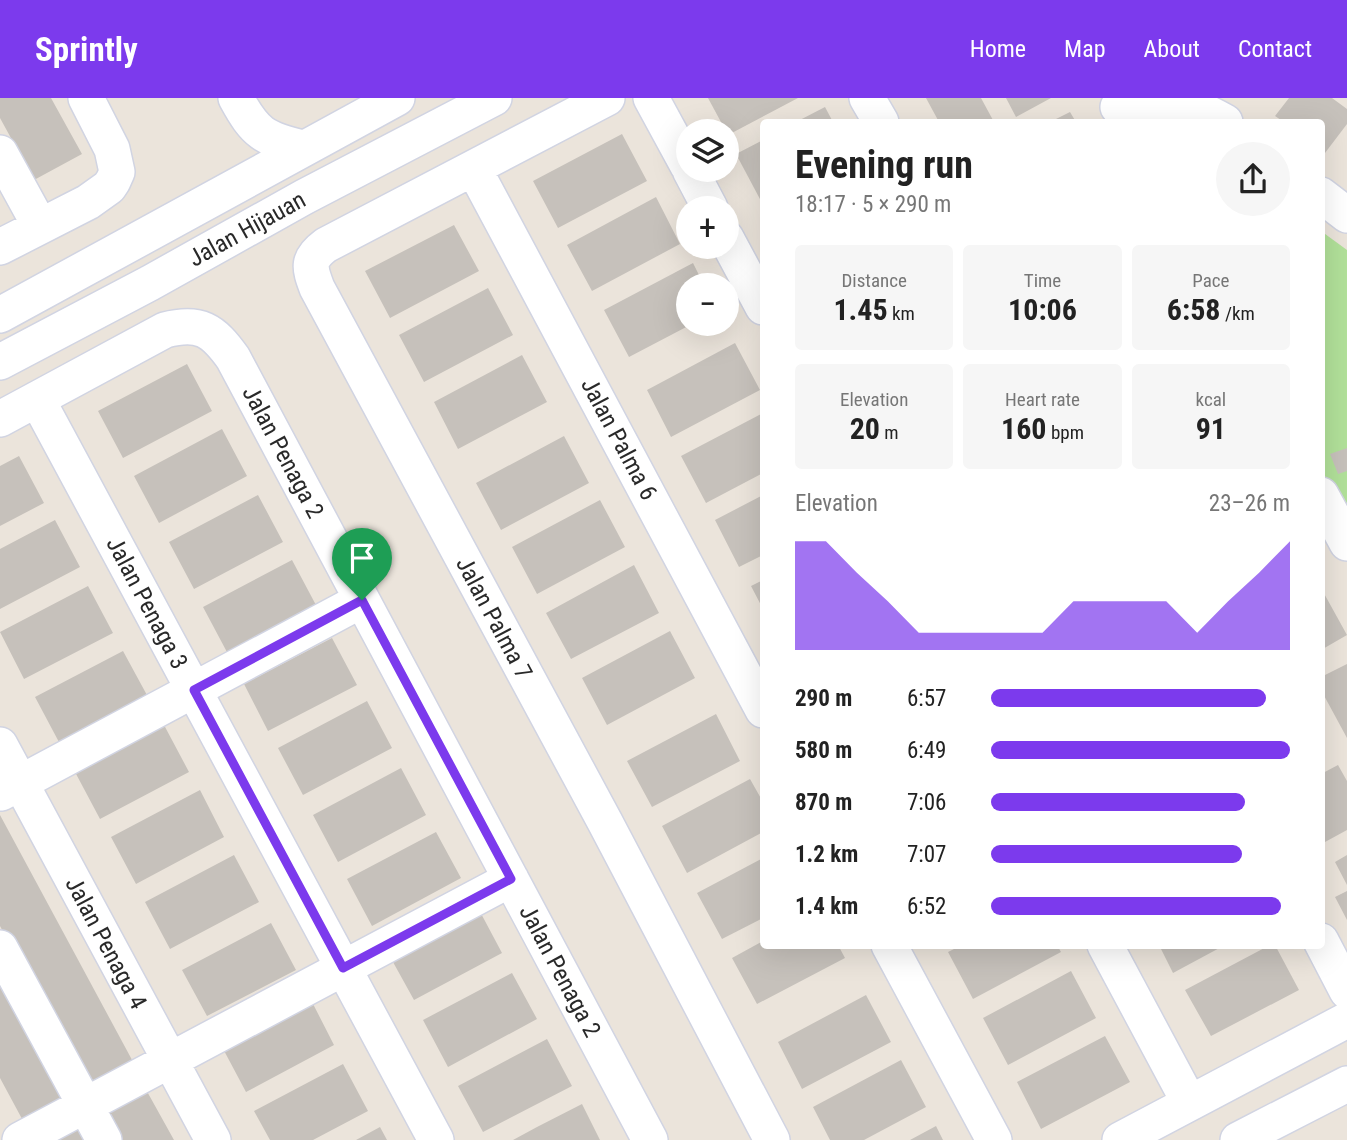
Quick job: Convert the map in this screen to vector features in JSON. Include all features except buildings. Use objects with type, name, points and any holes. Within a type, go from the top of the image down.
[{"type":"street","points":[[0,247],[100,194],[113,181],[117,172],[112,149],[86,98]]},
{"type":"street","name":"Jalan Hijauan","points":[[0,315],[286,147],[397,98]]},
{"type":"street","name":"Jalan Hijauan","points":[[0,362],[494,98]]},
{"type":"street","name":"Jalan Palma 7","points":[[607,98],[326,245],[314,254],[310,270],[317,288],[605,822],[772,1140]]},
{"type":"street","points":[[651,98],[676,144]]},
{"type":"street","points":[[867,98],[879,119]]},
{"type":"street","points":[[1119,109],[1174,98],[1201,105],[1221,119]]},
{"type":"street","points":[[247,102],[254,128],[286,147],[303,169],[321,176],[349,174]]},
{"type":"street","points":[[0,153],[40,226]]},
{"type":"street","name":"Jalan Palma 6","points":[[474,169],[760,704]]},
{"type":"street","points":[[1325,198],[1347,215]]},
{"type":"street","points":[[737,259],[760,301]]},
{"type":"street","name":"Jalan Penaga 2","points":[[37,399],[165,330],[181,326],[203,328],[224,345],[650,1140]]},
{"type":"street","points":[[0,419],[37,399]]},
{"type":"street","name":"Jalan Penaga 3","points":[[37,399],[436,1140]]},
{"type":"street","points":[[1325,503],[1347,544]]},
{"type":"street","points":[[10,788],[362,600]]},
{"type":"street","name":"Jalan Penaga 4","points":[[0,745],[10,788],[170,1060],[213,1140]]},
{"type":"street","points":[[20,1140],[511,879]]},
{"type":"street","points":[[0,948],[104,1140]]},
{"type":"street","points":[[891,949],[994,1140]]},
{"type":"street","points":[[1107,949],[1189,1102]]},
{"type":"street","points":[[1325,949],[1347,991]]},
{"type":"street","points":[[1120,1140],[1347,1020]]},
{"type":"street","points":[[1238,1140],[1347,1084]]},
{"type":"green space","points":[[1325,234],[1347,250],[1347,518],[1325,477]]},
{"type":"route","points":[[362,600],[511,879],[343,968],[194,690],[362,600]]}]
